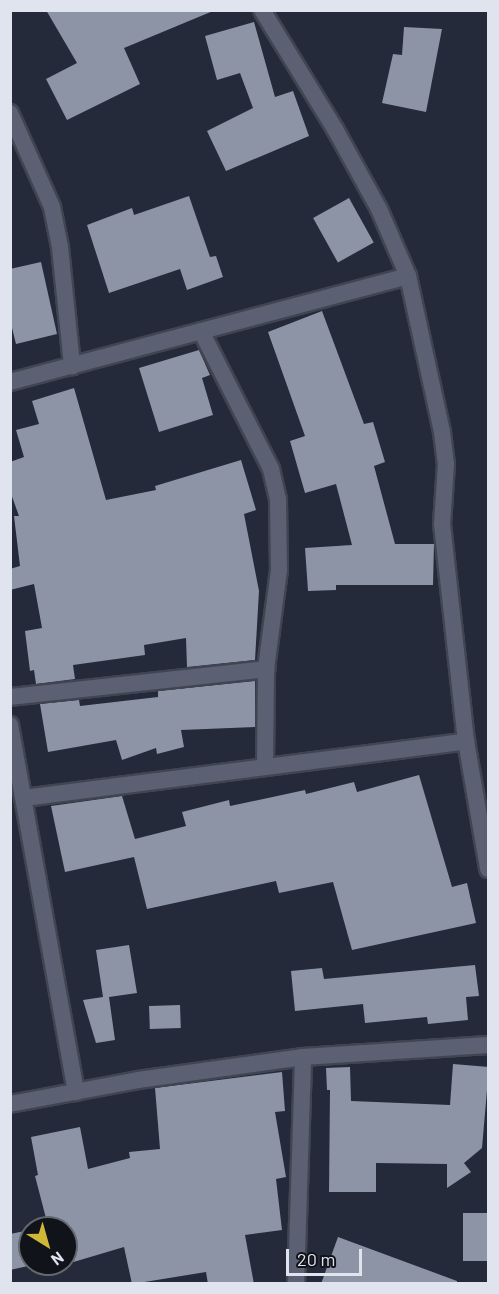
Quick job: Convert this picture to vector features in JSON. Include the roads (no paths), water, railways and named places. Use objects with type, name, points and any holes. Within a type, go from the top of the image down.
[{"type":"street","points":[[262,10],[340,139],[379,209],[408,276],[442,432],[446,464],[442,524],[466,741],[489,869]]},
{"type":"street","points":[[10,113],[52,207],[60,247],[72,366]]},
{"type":"street","points":[[10,382],[408,276]]},
{"type":"street","points":[[201,331],[271,470],[278,500],[279,570],[266,669],[265,767]]},
{"type":"street","points":[[10,697],[266,669]]},
{"type":"street","points":[[10,725],[76,1092]]},
{"type":"street","points":[[24,798],[466,741]]},
{"type":"street","points":[[10,1104],[303,1057],[489,1045]]},
{"type":"street","points":[[296,1284],[303,1057]]}]
